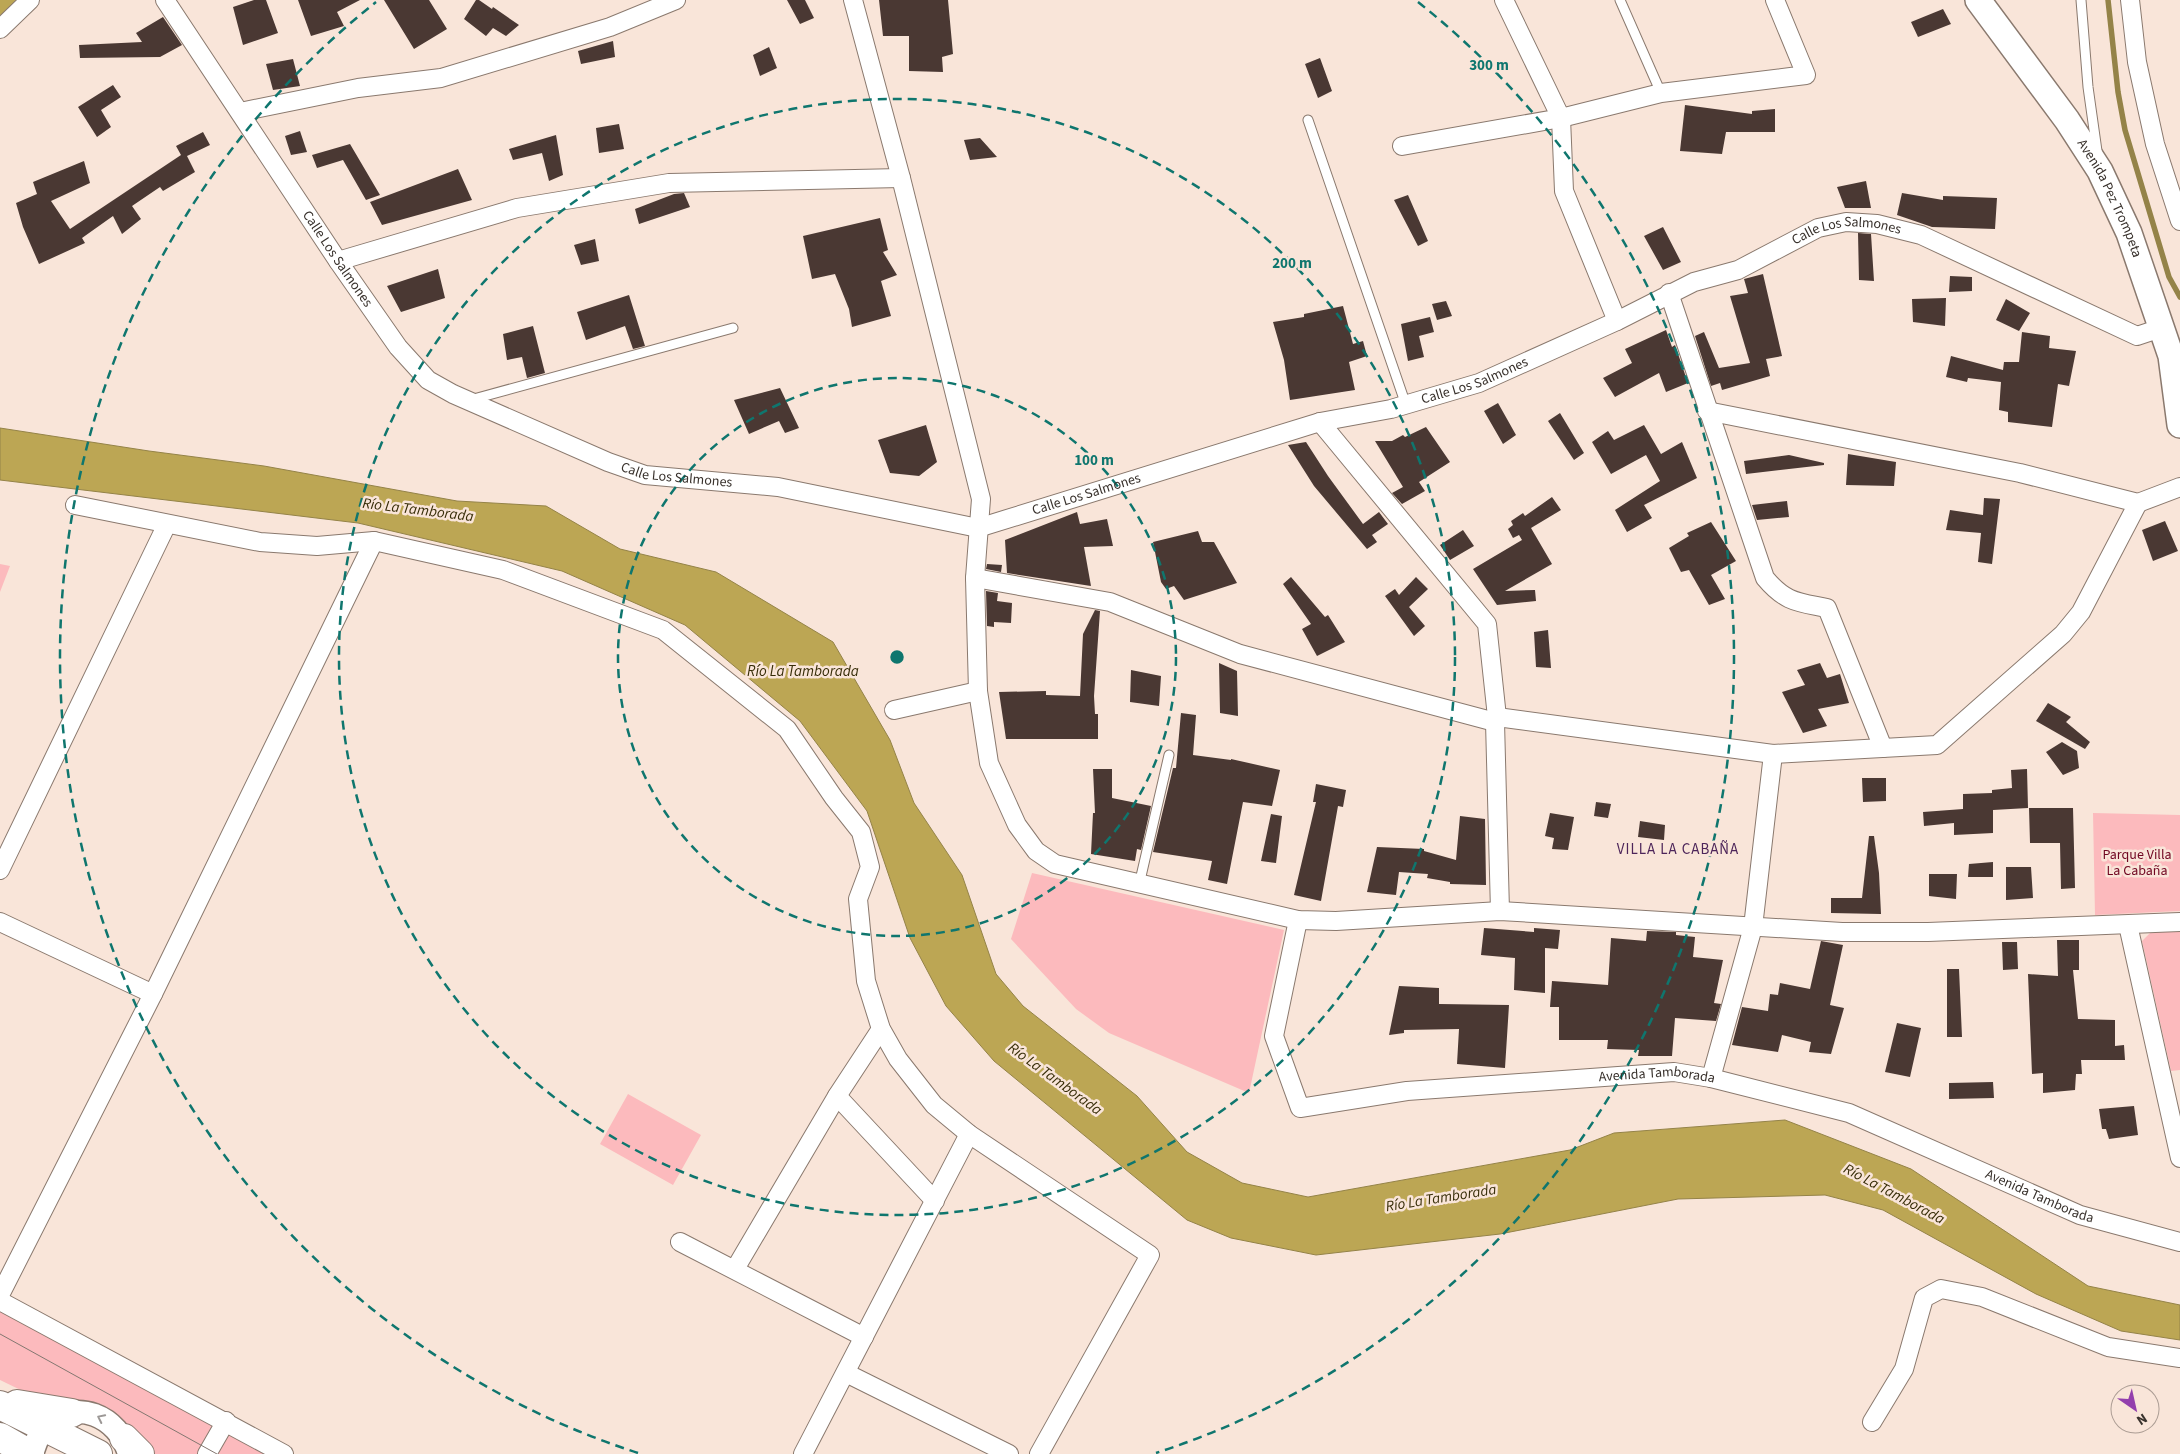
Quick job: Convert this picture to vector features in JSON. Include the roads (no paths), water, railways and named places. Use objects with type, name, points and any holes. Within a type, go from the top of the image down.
[{"type":"highway","points":[[0,1403],[72,1413]]},
{"type":"highway","points":[[0,1403],[98,1454]]},
{"type":"highway","points":[[0,1437],[31,1454]]},
{"type":"highway","points":[[0,1445],[10,1454]]},
{"type":"main road","name":"Avenida Pez Trompeta","points":[[1978,0],[2067,120],[2100,171],[2129,233],[2161,328],[2177,356],[2180,425]]},
{"type":"street","points":[[0,29],[30,0]]},
{"type":"street","name":"Calle Los Salmones","points":[[165,0],[398,347],[428,380],[468,400],[608,462],[645,474],[778,487],[978,528],[1320,422],[1406,405],[1480,383],[1616,321],[1694,282],[1738,270],[1818,228],[1846,222],[1877,224],[1921,235],[2137,336],[2161,328]]},
{"type":"street","points":[[240,112],[358,88],[440,78],[610,28],[676,0]]},
{"type":"street","points":[[853,0],[901,178],[981,499],[975,578],[978,691],[989,762],[1017,825],[1036,851],[1055,864],[1139,885],[1298,920],[1336,921],[1500,911],[1842,932],[1928,932],[2180,922]]},
{"type":"street","points":[[1504,0],[1561,118],[1564,191],[1616,321]]},
{"type":"street","points":[[1402,146],[1561,118],[1661,93],[1806,75],[1775,0]]},
{"type":"street","points":[[2130,0],[2137,62],[2155,144],[2180,221]]},
{"type":"street","points":[[338,260],[517,208],[669,183],[901,178]]},
{"type":"street","points":[[1669,293],[1707,411],[1765,578],[1776,590],[1790,600],[1827,608],[1883,748]]},
{"type":"street","points":[[1707,411],[2020,473],[2138,503],[2180,487]]},
{"type":"street","points":[[1320,422],[1487,624],[1496,720],[1500,911]]},
{"type":"street","points":[[975,578],[1110,602],[1240,654],[1496,720],[1773,754],[1937,745],[2063,634],[2082,612],[2138,503]]},
{"type":"street","points":[[75,505],[260,542],[316,546],[374,541],[503,570],[663,630],[787,729],[834,798],[861,832],[870,867],[858,899],[866,981],[881,1029],[898,1059],[934,1105],[969,1134],[1150,1256],[1039,1454]]},
{"type":"street","points":[[0,870],[167,524]]},
{"type":"street","points":[[0,1295],[153,994],[374,541]]},
{"type":"street","points":[[894,710],[978,691]]},
{"type":"street","points":[[1711,1078],[1753,927],[1773,754]]},
{"type":"street","name":"Avenida Tamborada","points":[[1298,920],[1274,1036],[1300,1108],[1407,1091],[1674,1072],[1711,1078],[1849,1113],[2080,1215],[2180,1242]]},
{"type":"street","points":[[0,922],[153,994]]},
{"type":"street","points":[[2128,925],[2180,1158]]},
{"type":"street","points":[[735,1269],[837,1096],[881,1029]]},
{"type":"street","points":[[837,1096],[935,1202]]},
{"type":"street","points":[[803,1454],[969,1134]]},
{"type":"street","points":[[680,1242],[735,1269],[864,1338]]},
{"type":"street","points":[[1872,1422],[1904,1369],[1924,1298],[1941,1289],[1982,1297],[2108,1347],[2180,1358]]},
{"type":"street","points":[[0,1301],[226,1421],[284,1454]]},
{"type":"street","points":[[846,1372],[1010,1454]]},
{"type":"street","points":[[31,1454],[45,1426],[57,1418],[72,1413],[87,1413],[102,1417],[115,1426],[131,1449]]},
{"type":"street","points":[[207,1454],[226,1421]]},
{"type":"lane","points":[[1620,0],[1661,93]]},
{"type":"lane","points":[[2081,0],[2088,87],[2100,171]]},
{"type":"lane","points":[[1308,120],[1406,405]]},
{"type":"lane","points":[[468,400],[733,328]]},
{"type":"lane","points":[[1139,885],[1170,755]]},
{"type":"water","name":"Río La Tamborada","points":[[0,428],[149,451],[264,466],[457,501],[546,506],[620,549],[716,572],[833,642],[890,740],[914,803],[962,875],[996,974],[1023,1006],[1137,1096],[1187,1152],[1242,1183],[1308,1197],[1570,1150],[1614,1133],[1785,1120],[1911,1169],[2088,1286],[2180,1305],[2180,1340],[2121,1331],[2036,1294],[1883,1210],[1825,1195],[1678,1199],[1500,1234],[1316,1255],[1231,1238],[1187,1220],[994,1061],[946,1006],[910,938],[867,811],[800,721],[685,625],[562,571],[358,523],[0,480]]},
{"type":"waterway","points":[[0,5],[6,0]]},
{"type":"waterway","points":[[2108,0],[2118,92],[2125,130],[2169,277],[2180,297]]},
{"type":"tram line","points":[[0,1334],[217,1454]]},
{"type":"district","name":"VILLA LA CABAÑA","points":[[1678,849]]},
{"type":"park label","name":"Parque Villa La Cabaña","points":[[2137,864]]}]
